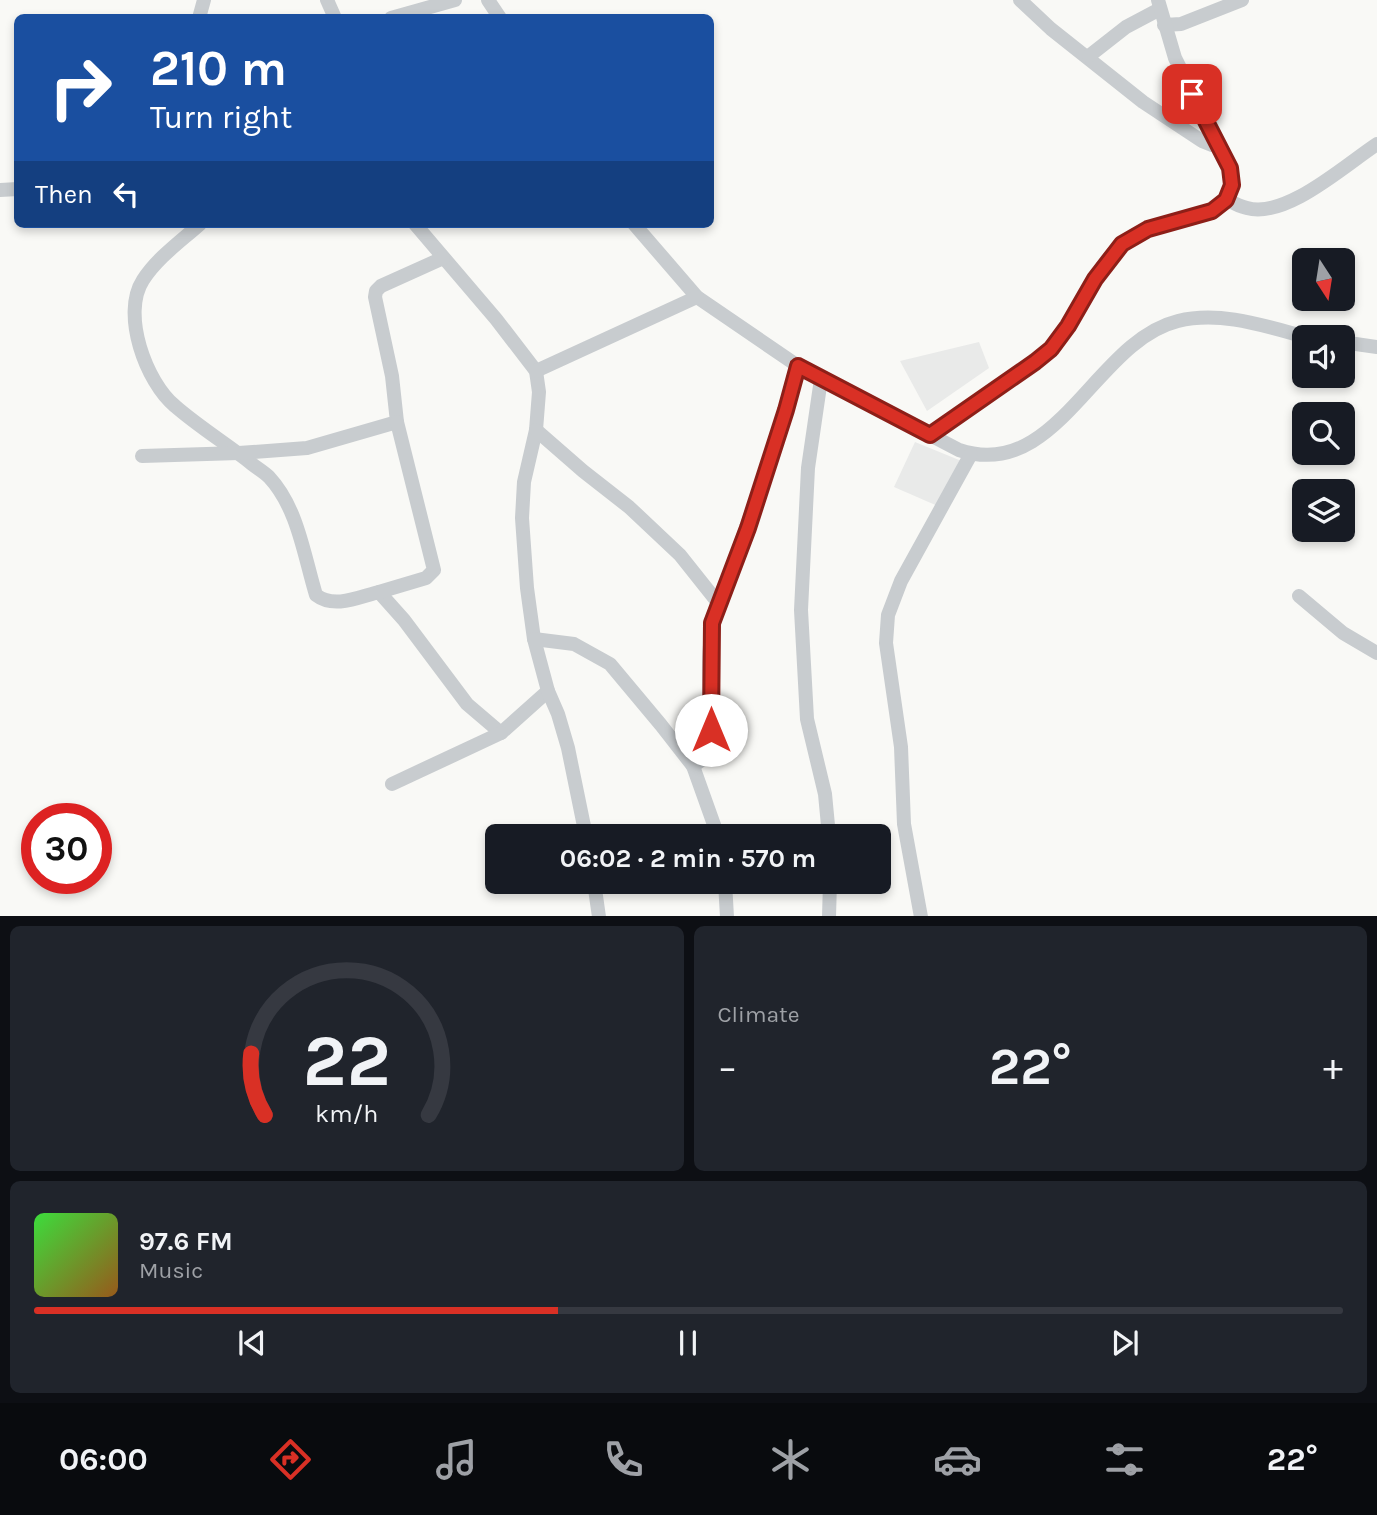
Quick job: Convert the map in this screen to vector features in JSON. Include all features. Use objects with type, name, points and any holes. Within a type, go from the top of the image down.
[{"type":"street","points":[[405,14],[455,0]]},
{"type":"street","points":[[1020,0],[1051,29],[1143,102],[1202,141],[1212,145],[1216,142]]},
{"type":"street","points":[[1164,25],[1181,24],[1242,0]]},
{"type":"street","points":[[930,435],[1051,349],[1068,326],[1095,279],[1122,244],[1148,229],[1212,211],[1226,200],[1232,185],[1232,175],[1175,58],[1159,4],[1088,57]]},
{"type":"street","points":[[1226,200],[1247,209],[1277,207],[1300,197],[1377,144]]},
{"type":"street","points":[[196,228],[156,264],[142,282],[136,298],[135,316],[147,368],[156,385],[173,405],[268,477],[282,495],[293,518],[316,595],[329,602],[379,592],[426,578],[433,570],[397,422],[392,376],[375,297],[381,286],[443,258]]},
{"type":"street","points":[[418,228],[496,319],[536,371],[539,392],[536,429],[524,482],[522,518],[527,588],[534,639],[548,691],[568,748],[584,824]]},
{"type":"street","points":[[637,228],[697,297],[798,366],[971,454],[1004,453],[1032,442],[1054,425],[1141,339],[1167,324],[1191,318],[1216,317],[1292,333]]},
{"type":"street","points":[[536,371],[697,297]]},
{"type":"street","points":[[1355,344],[1377,347]]},
{"type":"street","points":[[693,766],[706,757],[710,746],[712,623],[748,528],[798,366]]},
{"type":"street","points":[[821,379],[808,468],[802,610],[807,719],[825,794],[828,824]]},
{"type":"street","points":[[142,456],[307,448],[397,422]]},
{"type":"street","points":[[536,429],[583,471],[629,506],[680,555],[719,604]]},
{"type":"street","points":[[921,916],[904,824],[901,747],[886,628],[901,582],[971,454]]},
{"type":"street","points":[[379,592],[404,620],[467,704],[501,733]]},
{"type":"street","points":[[1299,596],[1343,633],[1377,653]]},
{"type":"street","points":[[534,639],[574,644],[610,664],[693,766],[714,824]]},
{"type":"street","points":[[392,784],[501,733],[548,691]]},
{"type":"street","points":[[596,894],[599,916]]},
{"type":"street","points":[[726,894],[727,916]]},
{"type":"street","points":[[829,916],[830,894]]},
{"type":"shaded area","points":[[979,342],[989,368],[927,411],[900,361]]},
{"type":"shaded area","points":[[915,442],[964,462],[940,507],[894,487]]},
{"type":"route","points":[[711,730],[712,623],[748,528],[798,366],[930,435],[1051,349],[1060,339],[1095,279],[1122,244],[1148,229],[1212,211],[1226,200],[1232,185],[1230,168],[1192,94]]}]
